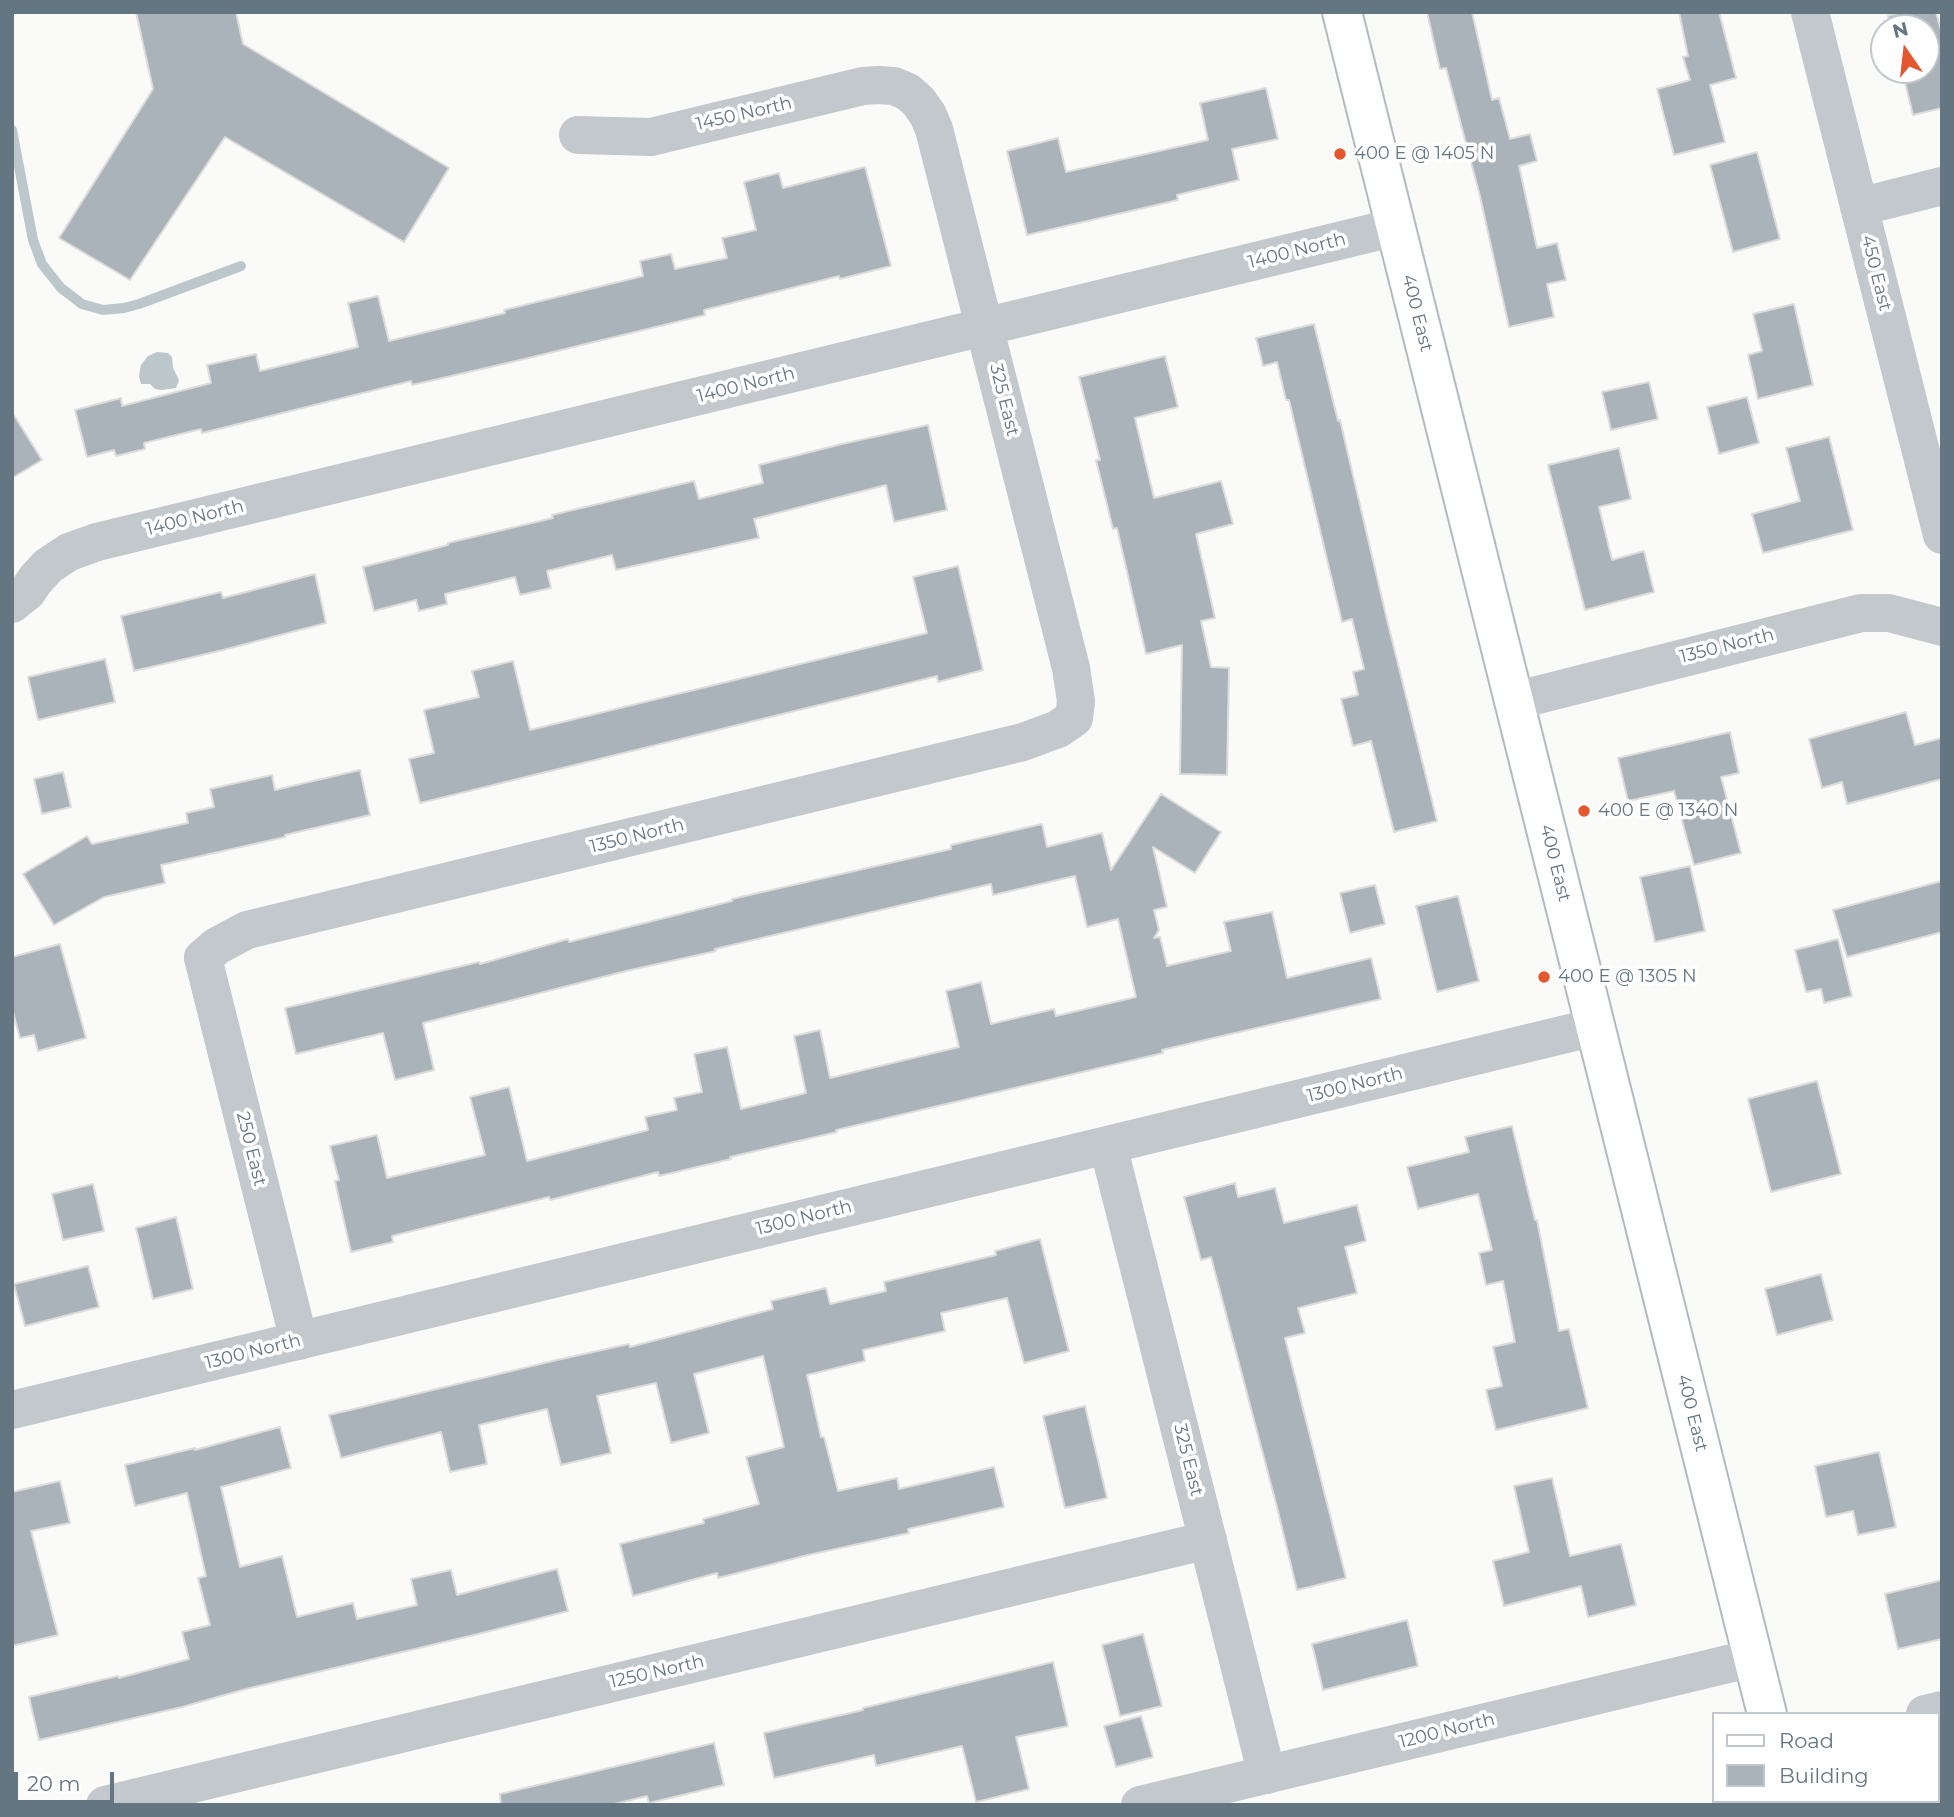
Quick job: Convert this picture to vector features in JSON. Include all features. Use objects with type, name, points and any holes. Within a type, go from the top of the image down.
[{"type":"main road","name":"400 East","points":[[1342,12],[1766,1712]]},
{"type":"street","name":"450 East","points":[[1810,12],[1942,535]]},
{"type":"street","name":"1450 North","points":[[578,135],[651,137],[863,86],[894,86],[908,92]]},
{"type":"street","name":"325 East","points":[[908,92],[928,114],[934,129],[1071,668],[1076,701],[1074,718]]},
{"type":"street","points":[[1859,206],[1942,186]]},
{"type":"street","name":"1400 North","points":[[12,604],[27,592],[48,566],[69,552],[97,542],[1395,227]]},
{"type":"street","name":"1350 North","points":[[1514,701],[1861,613],[1889,613],[1941,625]]},
{"type":"street","name":"1350 North","points":[[203,958],[217,946],[247,930],[1023,743],[1058,729],[1074,718]]},
{"type":"street","name":"250 East","points":[[203,958],[299,1340]]},
{"type":"street","name":"1300 North","points":[[12,1410],[1595,1027]]},
{"type":"street","name":"325 East","points":[[1108,1145],[1268,1774]]},
{"type":"street","name":"1250 North","points":[[105,1805],[1208,1540]]},
{"type":"street","name":"1200 North","points":[[1140,1805],[1753,1658]]},
{"type":"shaded area","points":[[157,352],[168,353],[172,357],[173,368],[179,380],[176,388],[162,390],[155,389],[150,384],[141,384],[141,365],[148,356]]},
{"type":"building","points":[[136,12],[236,12],[243,44],[449,168],[404,242],[225,137],[130,280],[59,238],[153,89]]},
{"type":"building","points":[[1427,12],[1472,12],[1492,100],[1499,98],[1510,139],[1530,134],[1537,161],[1519,166],[1537,248],[1557,243],[1566,280],[1547,284],[1554,317],[1509,327],[1480,196],[1446,68],[1440,69]]},
{"type":"building","points":[[1679,12],[1719,12],[1736,78],[1710,85],[1725,142],[1674,155],[1657,89],[1690,80],[1683,57],[1688,56]]},
{"type":"building","points":[[1936,12],[1937,14],[1895,14]]},
{"type":"building","points":[[1940,27],[1942,108],[1913,115],[1905,84],[1940,84]]},
{"type":"building","points":[[1266,88],[1278,139],[1232,149],[1239,180],[1177,195],[1178,200],[1027,235],[1007,151],[1058,138],[1066,172],[1208,140],[1200,103]]},
{"type":"building","points":[[1757,152],[1780,239],[1733,252],[1710,165]]},
{"type":"building","points":[[865,167],[891,266],[840,279],[839,276],[704,310],[705,315],[516,361],[412,385],[411,381],[202,433],[201,429],[144,443],[145,449],[116,456],[114,450],[87,457],[75,410],[121,398],[122,406],[211,383],[207,365],[256,354],[260,371],[358,347],[348,303],[378,296],[389,341],[643,276],[640,261],[671,254],[675,269],[727,258],[722,238],[756,230],[744,182],[779,173],[783,188]]},
{"type":"building","points":[[1794,304],[1813,385],[1758,399],[1748,355],[1762,351],[1753,314]]},
{"type":"building","points":[[1314,324],[1338,421],[1340,420],[1437,821],[1394,832],[1371,741],[1353,746],[1341,699],[1358,695],[1353,672],[1364,669],[1352,619],[1342,622],[1289,400],[1286,400],[1277,362],[1263,366],[1256,338]]},
{"type":"building","points":[[1165,356],[1178,407],[1135,418],[1154,498],[1221,481],[1233,524],[1196,534],[1215,618],[1201,621],[1211,667],[1229,668],[1227,775],[1180,774],[1182,645],[1146,654],[1117,528],[1113,529],[1096,460],[1100,460],[1079,377]]},
{"type":"building","points":[[1649,382],[1658,419],[1611,430],[1602,392]]},
{"type":"building","points":[[1747,397],[1759,443],[1719,454],[1707,407]]},
{"type":"building","points":[[12,412],[42,460],[12,478]]},
{"type":"building","points":[[928,425],[947,510],[894,522],[886,485],[754,519],[759,538],[616,570],[612,555],[547,571],[551,588],[520,595],[515,577],[445,594],[447,604],[419,611],[416,600],[374,611],[363,567],[553,518],[552,515],[694,481],[699,499],[763,483],[759,465]]},
{"type":"building","points":[[1829,437],[1853,530],[1763,553],[1752,514],[1800,501],[1786,448]]},
{"type":"building","points":[[1619,448],[1631,499],[1599,507],[1612,560],[1644,551],[1654,592],[1585,610],[1548,465]]},
{"type":"building","points":[[958,566],[983,670],[938,682],[937,676],[420,803],[409,759],[434,753],[424,710],[479,697],[472,671],[513,661],[530,730],[927,633],[913,577]]},
{"type":"building","points":[[315,574],[326,623],[134,671],[121,616],[221,592],[223,598]]},
{"type":"building","points":[[105,659],[115,702],[38,720],[28,677]]},
{"type":"building","points":[[1906,712],[1915,745],[1942,738],[1942,779],[1847,804],[1842,782],[1822,788],[1809,739]]},
{"type":"building","points":[[1730,732],[1739,773],[1721,777],[1741,853],[1694,865],[1674,791],[1628,801],[1618,758]]},
{"type":"building","points":[[360,770],[370,815],[161,865],[165,883],[104,897],[54,925],[23,874],[87,836],[92,844],[188,823],[186,813],[214,807],[210,789],[272,775],[275,790]]},
{"type":"building","points":[[63,772],[71,807],[42,814],[34,779]]},
{"type":"building","points":[[1161,794],[1221,832],[1195,873],[1153,847],[1167,907],[1154,910],[1159,930],[1154,938],[1160,937],[1167,966],[1231,951],[1224,922],[1272,912],[1287,978],[1371,958],[1381,999],[836,1130],[837,1132],[730,1157],[731,1159],[659,1176],[658,1172],[550,1200],[549,1197],[392,1236],[393,1242],[351,1252],[335,1181],[339,1180],[330,1146],[377,1135],[387,1178],[485,1155],[470,1097],[509,1087],[527,1161],[648,1130],[645,1117],[677,1110],[674,1098],[702,1092],[694,1054],[727,1047],[741,1109],[806,1093],[794,1036],[820,1030],[830,1078],[959,1047],[946,991],[981,982],[991,1024],[1054,1009],[1056,1016],[1136,997],[1118,919],[1087,927],[1075,876],[993,895],[991,884],[715,949],[716,951],[423,1023],[434,1070],[395,1080],[383,1033],[296,1054],[285,1008],[479,962],[480,964],[568,939],[569,942],[732,899],[951,849],[951,845],[1042,824],[1047,847],[1102,833],[1111,870]]},
{"type":"building","points":[[1690,866],[1705,931],[1655,942],[1640,877]]},
{"type":"building","points":[[1942,881],[1942,932],[1847,957],[1833,910]]},
{"type":"building","points":[[1375,885],[1385,924],[1350,933],[1340,893]]},
{"type":"building","points":[[1458,896],[1479,981],[1437,992],[1416,906]]},
{"type":"building","points":[[1838,939],[1852,996],[1824,1003],[1821,989],[1806,992],[1795,950]]},
{"type":"building","points":[[60,944],[86,1038],[38,1051],[34,1035],[20,1038],[12,1008],[12,957]]},
{"type":"building","points":[[1817,1081],[1841,1174],[1771,1192],[1748,1099]]},
{"type":"building","points":[[1512,1126],[1537,1220],[1559,1331],[1569,1329],[1588,1408],[1496,1430],[1486,1390],[1502,1386],[1493,1347],[1515,1342],[1503,1281],[1486,1285],[1479,1253],[1492,1250],[1478,1194],[1418,1209],[1407,1167],[1469,1152],[1465,1137]]},
{"type":"building","points":[[1235,1183],[1238,1197],[1275,1188],[1284,1223],[1357,1205],[1366,1241],[1345,1247],[1357,1293],[1298,1308],[1305,1333],[1285,1338],[1346,1578],[1297,1590],[1211,1257],[1201,1260],[1184,1197]]},
{"type":"building","points":[[93,1184],[104,1231],[63,1240],[52,1194]]},
{"type":"building","points":[[176,1217],[193,1289],[153,1299],[136,1228]]},
{"type":"building","points":[[1040,1239],[1069,1351],[1024,1363],[1007,1298],[941,1313],[945,1331],[863,1350],[865,1361],[807,1375],[821,1437],[824,1437],[838,1491],[897,1478],[899,1489],[994,1467],[1004,1507],[908,1529],[909,1533],[718,1578],[717,1573],[633,1596],[620,1544],[704,1523],[703,1519],[759,1504],[746,1457],[784,1447],[763,1356],[694,1374],[709,1433],[671,1443],[656,1383],[597,1396],[611,1453],[561,1465],[547,1409],[479,1425],[487,1464],[450,1472],[441,1432],[341,1458],[329,1415],[557,1360],[629,1344],[630,1347],[773,1309],[771,1301],[826,1288],[830,1304],[886,1291],[884,1282],[996,1255],[995,1251]]},
{"type":"building","points":[[88,1266],[99,1307],[25,1326],[14,1284]]},
{"type":"building","points":[[1821,1274],[1833,1320],[1777,1335],[1765,1289]]},
{"type":"building","points":[[1085,1406],[1107,1498],[1065,1508],[1043,1416]]},
{"type":"building","points":[[280,1427],[291,1468],[221,1487],[240,1567],[282,1556],[297,1617],[353,1603],[357,1619],[417,1605],[411,1579],[451,1570],[457,1595],[557,1569],[568,1611],[39,1740],[29,1697],[118,1676],[119,1678],[189,1659],[182,1632],[210,1625],[198,1578],[206,1576],[187,1493],[135,1506],[125,1465]]},
{"type":"building","points":[[1879,1452],[1896,1527],[1858,1535],[1853,1511],[1826,1517],[1815,1466]]},
{"type":"building","points":[[1552,1478],[1570,1556],[1621,1544],[1636,1605],[1588,1617],[1581,1586],[1504,1606],[1493,1561],[1529,1552],[1514,1486]]},
{"type":"building","points":[[60,1481],[70,1523],[31,1531],[58,1635],[12,1646],[12,1492]]},
{"type":"building","points":[[1942,1580],[1942,1639],[1898,1649],[1885,1594]]},
{"type":"building","points":[[1407,1620],[1418,1666],[1323,1690],[1312,1644]]},
{"type":"building","points":[[1143,1634],[1162,1706],[1120,1716],[1102,1645]]},
{"type":"building","points":[[1053,1662],[1068,1726],[1016,1737],[1029,1789],[976,1802],[962,1746],[876,1766],[874,1755],[774,1778],[764,1733]]},
{"type":"building","points":[[1141,1716],[1153,1757],[1116,1767],[1104,1726]]},
{"type":"building","points":[[714,1743],[724,1785],[649,1803],[647,1796],[610,1805],[501,1805],[500,1794]]},
{"type":"waterway","points":[[12,130],[33,240],[42,264],[61,288],[82,304],[103,310],[124,308],[241,266]]},
{"type":"place","name":"400 E @ 1405 N","points":[[1340,154]]},
{"type":"place","name":"400 E @ 1340 N","points":[[1584,811]]},
{"type":"place","name":"400 E @ 1305 N","points":[[1544,977]]}]
